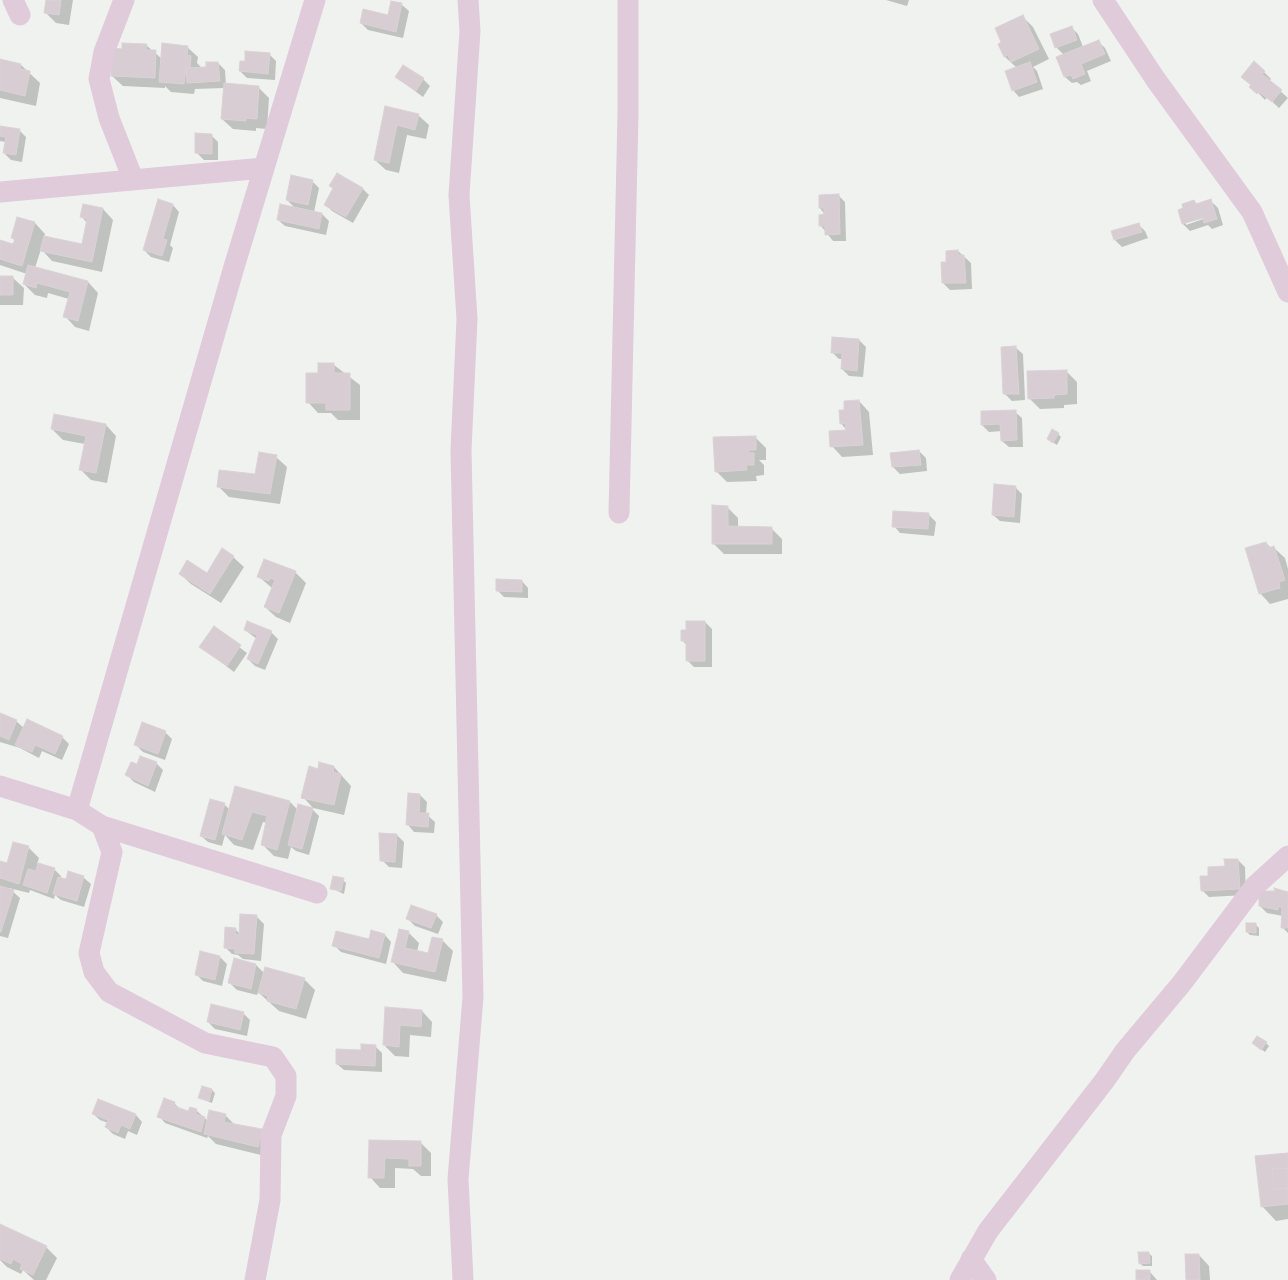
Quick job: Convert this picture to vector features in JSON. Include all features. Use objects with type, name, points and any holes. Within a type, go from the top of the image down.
[{"type":"street","points":[[124,0],[104,52],[99,79],[109,118],[133,179]]},
{"type":"street","points":[[77,810],[264,168],[315,0]]},
{"type":"street","points":[[463,1280],[458,1179],[473,997],[461,450],[467,319],[459,195],[470,31],[468,0]]},
{"type":"street","points":[[619,514],[628,114],[628,0]]},
{"type":"street","points":[[1104,0],[1156,80],[1252,212],[1288,292]]},
{"type":"street","points":[[0,192],[264,168]]},
{"type":"street","points":[[0,786],[77,810],[102,826],[317,893]]},
{"type":"street","points":[[102,826],[112,852],[90,953],[94,972],[109,992],[205,1042],[273,1057],[286,1076],[286,1096],[271,1134],[270,1200],[255,1280]]},
{"type":"street","points":[[960,1280],[988,1231],[1033,1172],[1255,886],[1288,856]]},
{"type":"street","points":[[971,1260],[986,1280]]},
{"type":"building","points":[[46,0],[61,0],[59,15],[44,13]]},
{"type":"building","points":[[391,1],[402,3],[396,32],[360,23],[363,9],[388,15]]},
{"type":"building","points":[[1023,15],[1039,49],[1011,62],[1008,55],[1004,57],[998,44],[1001,42],[995,28]]},
{"type":"building","points":[[1072,26],[1077,40],[1055,48],[1050,34]]},
{"type":"building","points":[[1099,40],[1105,54],[1081,64],[1085,74],[1073,79],[1071,75],[1064,77],[1056,57]]},
{"type":"building","points":[[122,43],[147,44],[146,50],[156,50],[155,78],[111,76],[112,48],[122,49]]},
{"type":"building","points":[[162,43],[188,46],[187,55],[191,56],[190,68],[186,67],[184,84],[159,82]]},
{"type":"building","points":[[245,51],[270,53],[268,74],[239,71],[240,61],[245,61]]},
{"type":"building","points":[[0,59],[21,64],[20,69],[30,71],[25,96],[0,90]]},
{"type":"building","points":[[1254,61],[1265,71],[1262,74],[1282,90],[1272,102],[1259,92],[1257,94],[1249,87],[1251,85],[1241,77]]},
{"type":"building","points":[[206,62],[218,62],[220,81],[187,83],[186,68],[206,67]]},
{"type":"building","points":[[1030,62],[1037,82],[1012,91],[1005,71]]},
{"type":"building","points":[[403,65],[424,78],[416,91],[395,77]]},
{"type":"building","points":[[224,83],[259,86],[257,119],[246,118],[246,121],[221,119]]},
{"type":"building","points":[[385,106],[419,114],[415,130],[397,125],[389,163],[374,160]]},
{"type":"building","points":[[0,126],[20,129],[16,155],[3,153],[6,137],[0,136]]},
{"type":"building","points":[[195,133],[212,134],[212,154],[195,153]]},
{"type":"building","points":[[337,173],[363,188],[346,217],[324,205],[333,188],[329,186]]},
{"type":"building","points":[[291,175],[313,180],[308,205],[286,200]]},
{"type":"building","points":[[839,194],[840,234],[825,235],[825,226],[819,226],[819,215],[824,214],[824,208],[819,208],[819,195]]},
{"type":"building","points":[[158,199],[173,204],[163,239],[167,240],[162,256],[143,250]]},
{"type":"building","points":[[1211,199],[1217,219],[1204,223],[1203,218],[1182,224],[1178,210],[1183,208],[1182,204],[1194,200],[1196,204]]},
{"type":"building","points":[[83,204],[103,208],[92,262],[40,251],[44,236],[82,244],[87,219],[80,217]]},
{"type":"building","points":[[280,204],[322,213],[319,229],[277,220]]},
{"type":"building","points":[[17,217],[35,222],[22,266],[0,259],[0,240],[13,244],[15,239],[11,238]]},
{"type":"building","points":[[1139,223],[1142,232],[1114,240],[1111,231]]},
{"type":"building","points":[[958,250],[958,255],[964,255],[966,283],[942,283],[941,262],[946,262],[946,251]]},
{"type":"building","points":[[28,265],[88,281],[78,321],[63,317],[70,292],[37,283],[36,288],[23,284]]},
{"type":"building","points":[[0,276],[13,276],[13,295],[0,295]]},
{"type":"building","points":[[832,337],[859,339],[857,371],[841,369],[842,353],[831,353]]},
{"type":"building","points":[[1016,346],[1019,394],[1003,394],[1001,347]]},
{"type":"building","points":[[318,363],[334,363],[334,373],[350,373],[350,410],[326,410],[326,403],[306,403],[306,373],[318,373]]},
{"type":"building","points":[[1067,370],[1067,394],[1054,395],[1054,398],[1028,399],[1027,371]]},
{"type":"building","points":[[859,400],[863,445],[830,447],[829,431],[846,430],[845,423],[840,424],[839,410],[844,410],[844,401]]},
{"type":"building","points":[[1016,410],[1017,440],[1001,441],[1000,424],[981,425],[981,411]]},
{"type":"building","points":[[54,414],[106,424],[96,473],[79,470],[86,436],[51,429]]},
{"type":"building","points":[[1052,429],[1059,433],[1053,443],[1047,439]]},
{"type":"building","points":[[756,436],[756,450],[749,450],[749,453],[754,453],[754,465],[746,465],[747,470],[715,472],[713,437]]},
{"type":"building","points":[[919,450],[921,465],[892,467],[890,453]]},
{"type":"building","points":[[259,452],[277,455],[270,494],[217,487],[219,470],[255,474]]},
{"type":"building","points":[[994,484],[1016,486],[1014,517],[992,515]]},
{"type":"building","points":[[712,505],[728,506],[728,526],[772,527],[772,544],[712,544]]},
{"type":"building","points":[[893,511],[929,513],[928,529],[892,527]]},
{"type":"building","points":[[1266,542],[1268,548],[1274,546],[1285,580],[1279,582],[1280,588],[1259,594],[1245,548]]},
{"type":"building","points":[[222,548],[234,556],[210,594],[179,574],[187,560],[207,573]]},
{"type":"building","points":[[264,559],[296,571],[279,613],[264,607],[275,580],[270,578],[269,581],[257,577]]},
{"type":"building","points":[[496,579],[522,580],[522,592],[496,591]]},
{"type":"building","points":[[247,621],[272,631],[258,664],[247,659],[257,635],[244,630]]},
{"type":"building","points":[[686,621],[705,621],[705,661],[686,661],[686,641],[681,641],[681,630],[686,630]]},
{"type":"building","points":[[214,626],[241,645],[227,666],[199,647]]},
{"type":"building","points":[[0,713],[17,720],[9,740],[0,736]]},
{"type":"building","points":[[27,719],[63,736],[55,754],[35,745],[32,752],[15,745]]},
{"type":"building","points":[[142,722],[166,731],[158,754],[134,745]]},
{"type":"building","points":[[140,756],[157,762],[148,786],[125,775],[131,762],[137,764]]},
{"type":"building","points":[[319,762],[334,766],[333,772],[341,774],[334,805],[301,798],[309,766],[318,769]]},
{"type":"building","points":[[235,786],[290,801],[277,850],[261,845],[267,816],[252,812],[242,840],[222,834]]},
{"type":"building","points":[[408,793],[420,794],[419,813],[429,813],[428,827],[406,825]]},
{"type":"building","points":[[210,799],[225,803],[215,840],[200,836]]},
{"type":"building","points":[[298,804],[313,808],[302,849],[288,845]]},
{"type":"building","points":[[379,833],[397,834],[395,862],[380,861]]},
{"type":"building","points":[[13,842],[29,846],[19,884],[0,878],[0,861],[7,863]]},
{"type":"building","points":[[1224,859],[1238,859],[1240,889],[1201,891],[1200,876],[1208,876],[1208,867],[1225,866]]},
{"type":"building","points":[[38,863],[55,868],[47,893],[23,885],[28,869],[36,871]]},
{"type":"building","points":[[68,871],[84,876],[77,901],[53,894],[58,877],[66,879]]},
{"type":"building","points":[[333,876],[344,878],[341,891],[330,889]]},
{"type":"building","points":[[0,886],[14,890],[1,932],[0,932]]},
{"type":"building","points":[[1274,888],[1288,892],[1288,928],[1281,928],[1282,907],[1278,907],[1278,910],[1259,906],[1259,891],[1275,891]]},
{"type":"building","points":[[411,905],[437,914],[431,928],[406,919]]},
{"type":"building","points":[[240,914],[257,915],[254,954],[235,953],[235,949],[224,948],[225,927],[236,928],[235,934],[239,935]]},
{"type":"building","points":[[1246,923],[1256,923],[1256,933],[1246,932]]},
{"type":"building","points":[[399,929],[409,931],[405,948],[428,953],[432,937],[443,939],[435,972],[391,962]]},
{"type":"building","points":[[371,930],[385,934],[379,958],[332,946],[336,931],[369,939]]},
{"type":"building","points":[[200,951],[220,956],[215,980],[195,975]]},
{"type":"building","points":[[234,958],[256,964],[251,989],[228,983]]},
{"type":"building","points":[[265,967],[305,978],[296,1009],[267,1001],[268,996],[258,993]]},
{"type":"building","points":[[211,1004],[244,1012],[240,1030],[207,1022]]},
{"type":"building","points":[[385,1007],[422,1010],[421,1027],[400,1025],[399,1047],[383,1045]]},
{"type":"building","points":[[1257,1036],[1267,1042],[1261,1050],[1252,1043]]},
{"type":"building","points":[[361,1044],[376,1045],[375,1066],[336,1064],[336,1049],[361,1050]]},
{"type":"building","points":[[202,1086],[212,1089],[209,1101],[198,1098]]},
{"type":"building","points":[[164,1098],[175,1102],[174,1106],[188,1111],[190,1107],[197,1109],[196,1114],[205,1117],[201,1132],[157,1117]]},
{"type":"building","points":[[98,1099],[136,1114],[130,1129],[121,1125],[118,1133],[105,1127],[108,1120],[92,1114]]},
{"type":"building","points":[[209,1110],[226,1114],[224,1122],[262,1129],[258,1147],[204,1134]]},
{"type":"building","points":[[369,1140],[421,1141],[421,1166],[409,1166],[409,1159],[385,1158],[384,1178],[368,1178]]},
{"type":"building","points":[[1288,1153],[1288,1168],[1272,1169],[1274,1189],[1288,1188],[1288,1204],[1261,1207],[1255,1156]]},
{"type":"building","points":[[1288,1168],[1288,1188],[1274,1189],[1272,1169]]},
{"type":"building","points":[[0,1224],[47,1246],[33,1275],[20,1269],[22,1264],[13,1259],[11,1264],[0,1259]]},
{"type":"building","points":[[1138,1252],[1149,1252],[1150,1263],[1139,1264]]},
{"type":"building","points":[[1185,1254],[1199,1254],[1200,1280],[1186,1280]]},
{"type":"building","points":[[1136,1270],[1150,1270],[1150,1280],[1136,1280]]}]
